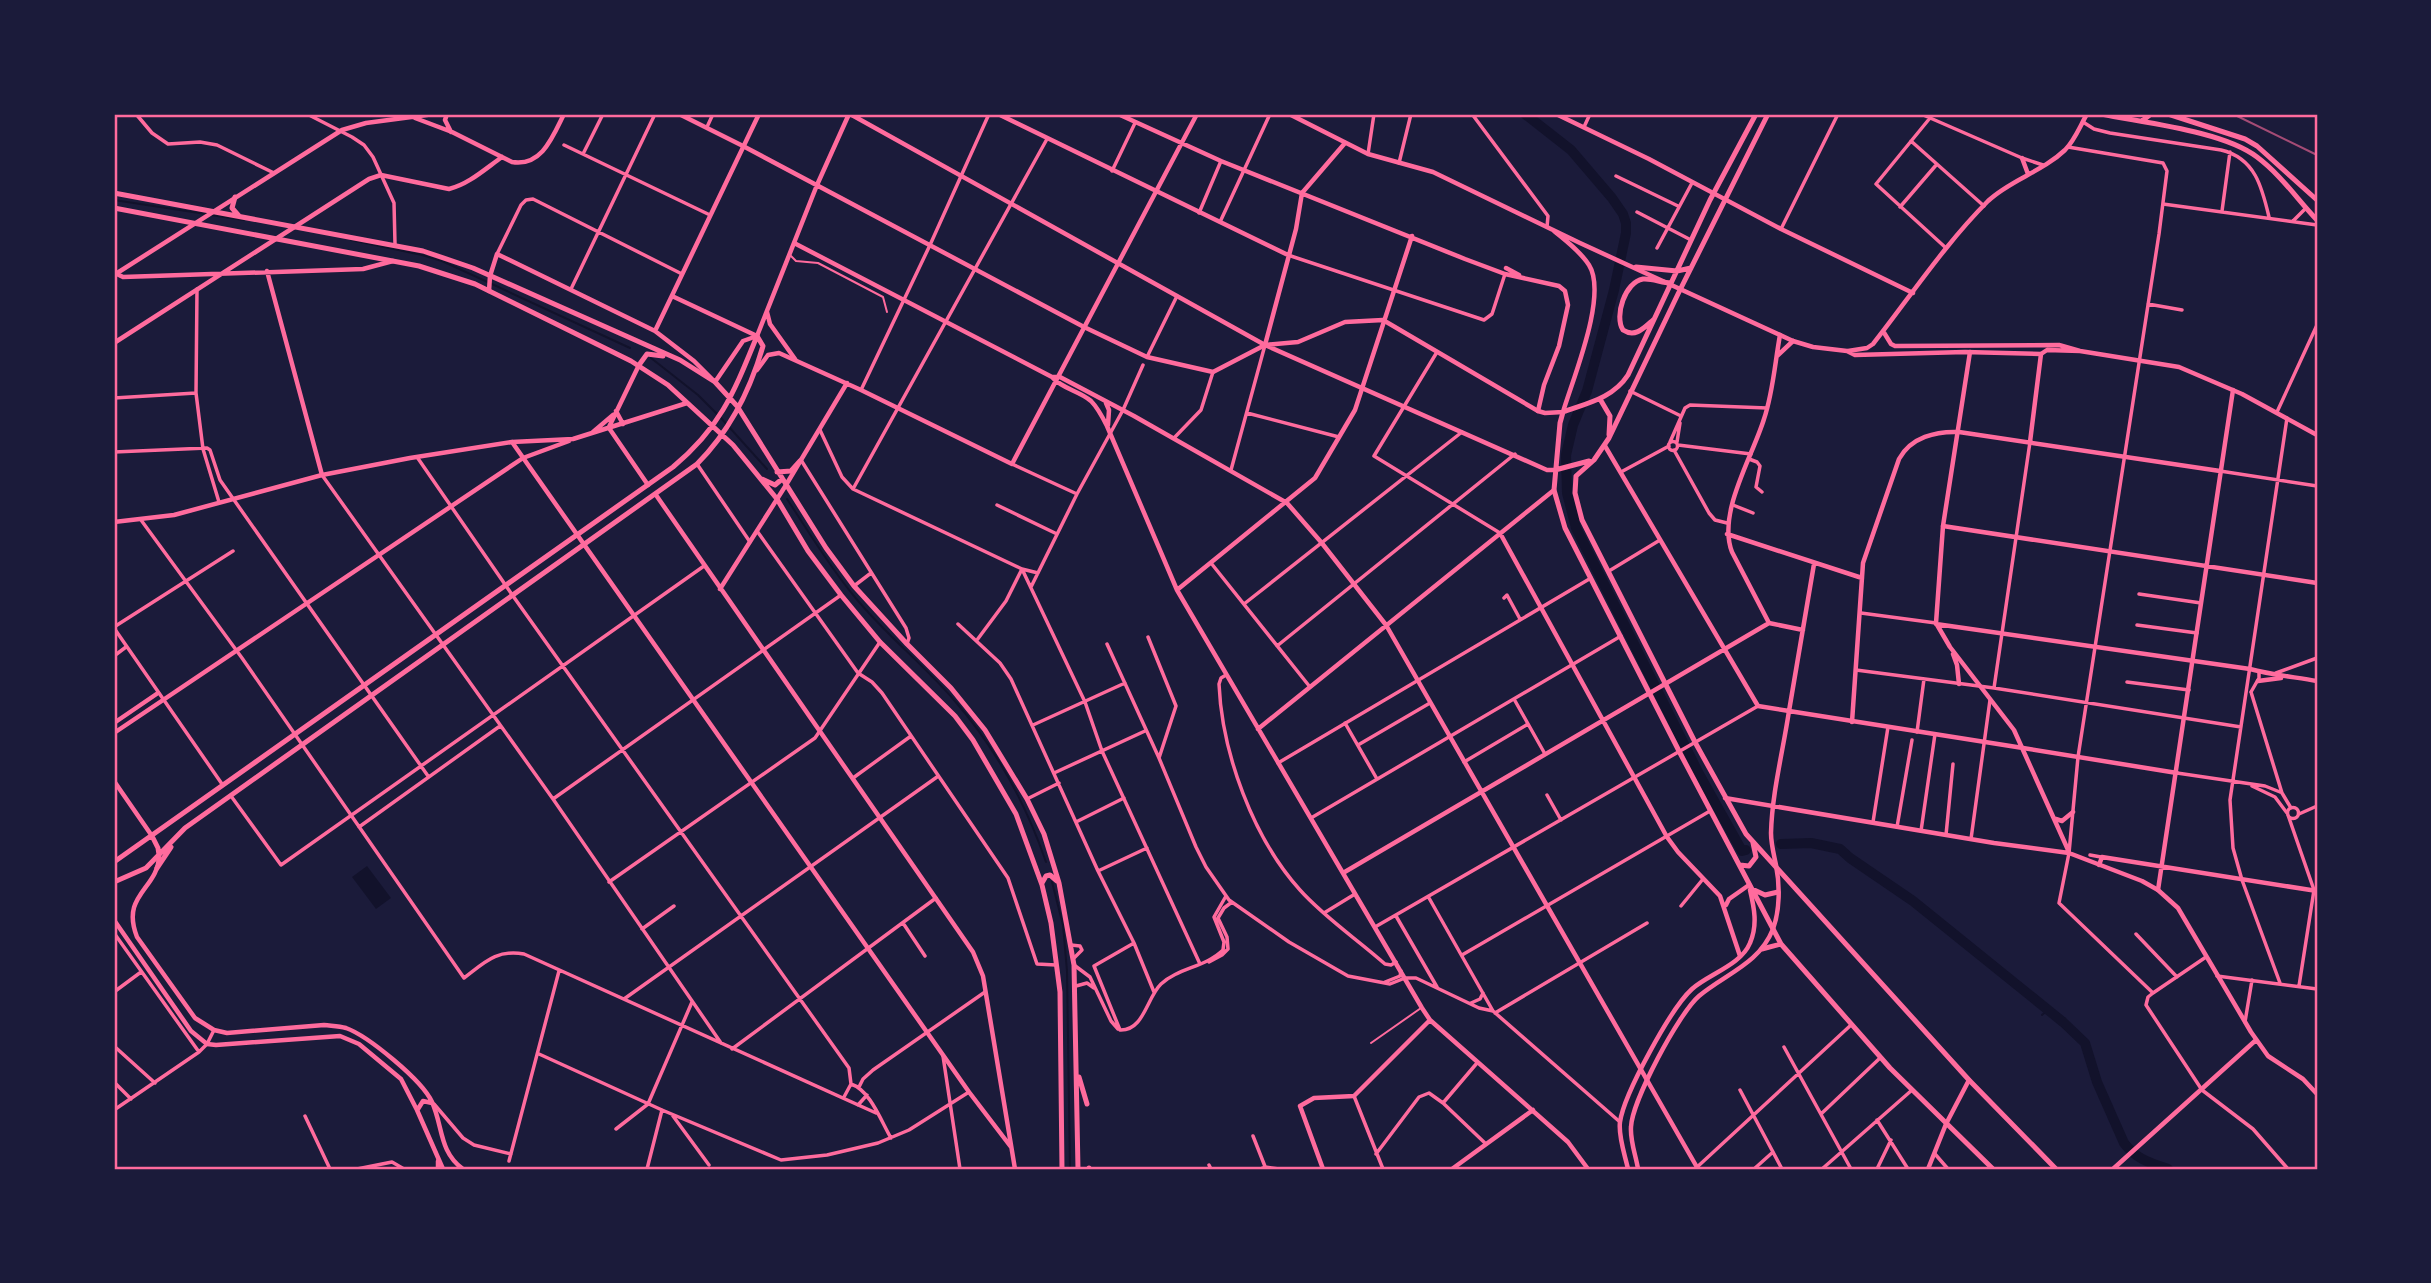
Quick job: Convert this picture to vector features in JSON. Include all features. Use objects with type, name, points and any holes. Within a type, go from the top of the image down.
[{"type":"main road","points":[[1756,114],[1623,382],[1599,399],[1565,411],[1560,423],[1558,470],[1554,490],[1565,528],[1781,944],[1880,1058],[1993,1169]]},
{"type":"main road","points":[[1768,114],[1605,446],[1576,476],[1576,493],[1582,520],[1694,745],[1746,834],[1969,1080],[2056,1169]]},
{"type":"main road","points":[[2101,114],[2227,140],[2245,148],[2280,177],[2317,223]]},
{"type":"main road","points":[[2138,121],[2151,114]]},
{"type":"main road","points":[[2168,114],[2235,134],[2256,146],[2317,202]]},
{"type":"main road","points":[[2200,134],[2202,125]]},
{"type":"main road","points":[[114,193],[423,251],[490,276],[680,360],[715,382],[737,406],[826,548],[854,586],[951,688],[980,724],[1027,799],[1044,834],[1059,883],[1074,962],[1078,1169]]},
{"type":"main road","points":[[235,197],[232,208],[239,216]]},
{"type":"main road","points":[[2306,208],[2311,202],[2317,202]]},
{"type":"main road","points":[[114,208],[394,261],[489,288],[639,365],[668,385],[733,445],[777,499],[808,551],[841,595],[880,642],[954,716],[973,740],[1016,814],[1042,885],[1051,923],[1060,992],[1062,1169]]},
{"type":"main road","points":[[1636,267],[1677,271],[1691,268]]},
{"type":"main road","points":[[1656,318],[1636,333],[1623,330],[1619,320],[1626,292],[1633,284],[1643,279],[1671,283]]},
{"type":"main road","points":[[114,862],[648,485],[702,441],[724,410],[757,336]]},
{"type":"main road","points":[[114,882],[146,868],[177,836],[231,796],[697,464],[712,449],[734,418],[756,372],[763,346],[757,336]]},
{"type":"main road","points":[[639,365],[643,356],[651,353],[680,360]]},
{"type":"main road","points":[[1599,399],[1610,416],[1609,438]]},
{"type":"main road","points":[[1558,470],[1594,460]]},
{"type":"main road","points":[[777,472],[791,471],[801,461]]},
{"type":"main road","points":[[760,477],[775,485],[782,479]]},
{"type":"main road","points":[[152,836],[159,855]]},
{"type":"main road","points":[[158,868],[177,836]]},
{"type":"main road","points":[[1738,863],[1743,867],[1753,862],[1756,857],[1753,842]]},
{"type":"main road","points":[[1042,885],[1044,878],[1050,875],[1059,883]]},
{"type":"main road","points":[[1751,887],[1765,895],[1779,892]]},
{"type":"main road","points":[[1762,949],[1781,944]]},
{"type":"main road","points":[[1077,1072],[1087,1104]]},
{"type":"street","points":[[136,114],[152,133],[169,144],[200,142],[217,145],[274,173]]},
{"type":"street","points":[[307,114],[342,130],[364,145],[373,157],[394,203],[395,244]]},
{"type":"street","points":[[115,274],[342,130],[366,123],[435,114]]},
{"type":"street","points":[[447,114],[445,120],[452,132]]},
{"type":"street","points":[[414,117],[520,163],[543,152],[564,114]]},
{"type":"street","points":[[583,154],[603,114]]},
{"type":"street","points":[[571,289],[655,114]]},
{"type":"street","points":[[679,114],[1084,327],[1147,357],[1213,372],[1265,345],[1289,344],[1345,321],[1383,320],[1538,411],[1565,411],[1596,293],[1590,266],[1582,255],[1554,231]]},
{"type":"street","points":[[707,127],[713,114]]},
{"type":"street","points":[[655,331],[759,114]]},
{"type":"street","points":[[757,336],[849,114],[1265,345],[1547,470],[1558,470]]},
{"type":"street","points":[[861,390],[989,114]]},
{"type":"street","points":[[998,114],[1289,256],[1484,320],[1489,318],[1506,271]]},
{"type":"street","points":[[1118,114],[1221,161],[1412,236],[1522,277],[1559,286],[1565,291],[1568,305],[1559,346],[1544,385],[1538,411]]},
{"type":"street","points":[[1012,464],[1197,114]]},
{"type":"street","points":[[1220,222],[1270,114]]},
{"type":"street","points":[[1289,114],[1368,154],[1433,172],[1793,341],[1813,347],[1847,351],[1855,355],[1970,352],[2042,354],[2047,350],[2080,351],[2179,367],[2233,390],[2317,435]]},
{"type":"street","points":[[1368,154],[1374,114]]},
{"type":"street","points":[[1399,163],[1411,114]]},
{"type":"street","points":[[1472,114],[1548,216],[1547,227]]},
{"type":"street","points":[[1556,114],[1913,293]]},
{"type":"street","points":[[1584,127],[1590,114]]},
{"type":"street","points":[[1781,229],[1838,114]]},
{"type":"street","points":[[1921,114],[2043,165]]},
{"type":"street","points":[[1847,351],[1873,344],[1946,248],[1984,206],[2001,190],[2068,147],[2087,114]]},
{"type":"street","points":[[1930,118],[1877,182],[1877,187],[1946,248]]},
{"type":"street","points":[[2082,122],[2094,129],[2110,133],[2221,150],[2242,158],[2254,173],[2262,190],[2269,217]]},
{"type":"street","points":[[1112,171],[1135,123]]},
{"type":"street","points":[[853,489],[1048,137]]},
{"type":"street","points":[[1912,141],[1984,206]]},
{"type":"street","points":[[1231,470],[1289,256],[1302,193],[1345,143]]},
{"type":"street","points":[[564,145],[710,215]]},
{"type":"street","points":[[2068,147],[2163,163],[2167,170],[2078,757],[2069,853],[2059,903],[2153,993]]},
{"type":"street","points":[[2222,211],[2230,152]]},
{"type":"street","points":[[114,343],[369,179],[381,175],[449,189],[477,176],[502,157]]},
{"type":"street","points":[[2022,158],[2028,174]]},
{"type":"street","points":[[1199,213],[1221,161]]},
{"type":"street","points":[[1900,207],[1937,164]]},
{"type":"street","points":[[1616,177],[1678,206]]},
{"type":"street","points":[[1657,248],[1692,183]]},
{"type":"street","points":[[489,288],[497,254],[521,205],[526,200],[533,199],[684,274]]},
{"type":"street","points":[[2163,204],[2291,222],[2317,223]]},
{"type":"street","points":[[2291,222],[2306,208]]},
{"type":"street","points":[[1637,212],[1693,240]]},
{"type":"street","points":[[1177,590],[1315,478],[1355,410],[1412,236]]},
{"type":"street","points":[[796,244],[1052,377],[1123,410],[1287,503],[1386,625],[1697,1168],[1851,1025]]},
{"type":"street","points":[[497,254],[655,331],[694,360],[715,382],[743,341],[757,336]]},
{"type":"street","points":[[363,268],[366,256]]},
{"type":"street","points":[[115,274],[123,277],[219,275],[363,268],[394,261]]},
{"type":"street","points":[[267,271],[322,475],[553,799],[722,1045]]},
{"type":"street","points":[[197,289],[196,393],[203,449],[219,502]]},
{"type":"street","points":[[1896,315],[1906,297],[1905,289]]},
{"type":"street","points":[[1147,357],[1177,295]]},
{"type":"street","points":[[672,296],[757,336]]},
{"type":"street","points":[[2148,304],[2182,310]]},
{"type":"street","points":[[766,311],[770,324],[795,359]]},
{"type":"street","points":[[2277,413],[2317,325]]},
{"type":"street","points":[[1883,331],[1895,346],[2059,345],[2080,351]]},
{"type":"street","points":[[1769,623],[1732,552],[1727,523],[1767,408],[1780,335]]},
{"type":"street","points":[[1776,356],[1793,341]]},
{"type":"street","points":[[1289,344],[1291,356]]},
{"type":"street","points":[[1970,352],[1977,348],[2000,345]]},
{"type":"street","points":[[756,372],[768,355],[774,352],[795,359],[1077,494]]},
{"type":"street","points":[[1437,352],[1374,456],[1500,533],[1667,837],[1720,896],[1740,956]]},
{"type":"street","points":[[1970,352],[1943,526],[1936,623],[1950,647],[2014,730],[2069,853]]},
{"type":"street","points":[[1994,688],[2042,354]]},
{"type":"street","points":[[609,429],[639,365]]},
{"type":"street","points":[[1031,587],[1108,429],[1123,410],[1143,365]]},
{"type":"street","points":[[1174,438],[1201,410],[1213,372]]},
{"type":"street","points":[[1058,379],[1090,399],[1108,429],[1177,590],[1430,1020],[1568,1142],[1588,1169]]},
{"type":"street","points":[[720,589],[847,383]]},
{"type":"street","points":[[2158,890],[2233,390]]},
{"type":"street","points":[[1630,391],[1681,418]]},
{"type":"street","points":[[114,398],[196,393]]},
{"type":"street","points":[[1105,402],[1109,410],[1108,429]]},
{"type":"street","points":[[114,733],[523,458],[573,439],[688,403]]},
{"type":"street","points":[[1669,444],[1685,408],[1695,403],[1767,408]]},
{"type":"street","points":[[615,413],[623,424]]},
{"type":"street","points":[[592,433],[615,413]]},
{"type":"street","points":[[1247,413],[1339,437]]},
{"type":"street","points":[[1674,450],[1681,418]]},
{"type":"street","points":[[2280,983],[2242,880],[2230,825],[2233,783],[2287,418]]},
{"type":"street","points":[[609,429],[648,485]]},
{"type":"street","points":[[820,430],[842,477],[853,489],[1022,569],[1038,573]]},
{"type":"street","points":[[1244,604],[1462,432]]},
{"type":"street","points":[[1852,722],[1862,578],[1867,552],[1903,452],[1918,440],[1944,432],[1959,432],[2317,486]]},
{"type":"street","points":[[114,522],[174,515],[322,475],[417,457],[512,442],[573,439]]},
{"type":"street","points":[[512,442],[942,1054],[1011,1147]]},
{"type":"street","points":[[1669,444],[1709,513],[1715,520],[1727,523]]},
{"type":"street","points":[[1621,472],[1669,444],[1677,444],[1750,457],[1761,469],[1756,487],[1762,492]]},
{"type":"street","points":[[1605,446],[1758,706]]},
{"type":"street","points":[[1678,458],[1689,448]]},
{"type":"street","points":[[114,452],[210,450],[220,481],[428,776]]},
{"type":"street","points":[[1278,646],[1515,454]]},
{"type":"street","points":[[417,457],[849,1068],[851,1084],[844,1097]]},
{"type":"street","points":[[801,461],[906,628],[909,638],[907,644]]},
{"type":"street","points":[[697,464],[750,542]]},
{"type":"street","points":[[1258,729],[1554,490]]},
{"type":"street","points":[[656,495],[972,952],[983,976],[1015,1169]]},
{"type":"street","points":[[997,505],[1057,534]]},
{"type":"street","points":[[1733,505],[1753,513]]},
{"type":"street","points":[[141,520],[237,651],[464,978],[505,952],[524,954],[876,1113]]},
{"type":"street","points":[[1943,526],[2317,583]]},
{"type":"street","points":[[757,531],[858,673],[882,693],[1008,878],[1034,960],[1037,964],[1056,965]]},
{"type":"street","points":[[1727,534],[1862,578]]},
{"type":"street","points":[[1607,572],[1660,540]]},
{"type":"street","points":[[223,786],[114,627],[233,551]]},
{"type":"street","points":[[1211,563],[1310,687]]},
{"type":"street","points":[[1639,1169],[1630,1129],[1633,1113],[1647,1079],[1695,999],[1751,962],[1773,929],[1779,892],[1771,832],[1788,712],[1814,564]]},
{"type":"street","points":[[231,796],[281,865],[704,566]]},
{"type":"street","points":[[1022,569],[1085,702],[1102,751],[1200,964]]},
{"type":"street","points":[[977,640],[1006,601],[1022,569]]},
{"type":"street","points":[[854,586],[871,573]]},
{"type":"street","points":[[1278,763],[1591,578]]},
{"type":"street","points":[[2139,594],[2201,603]]},
{"type":"street","points":[[553,799],[841,595]]},
{"type":"street","points":[[1504,598],[1507,595],[1520,619]]},
{"type":"street","points":[[1861,612],[2250,669],[2284,677]]},
{"type":"street","points":[[1343,873],[1769,623],[1803,630]]},
{"type":"street","points":[[958,624],[1000,663],[1011,679],[1154,992]]},
{"type":"street","points":[[2137,625],[2197,633]]},
{"type":"street","points":[[1311,818],[1621,636]]},
{"type":"street","points":[[1148,637],[1176,706],[1159,758]]},
{"type":"street","points":[[609,882],[815,738],[880,642]]},
{"type":"street","points":[[1107,644],[1196,847],[1226,896],[1289,942],[1348,976],[1390,984],[1405,978],[1416,978],[1488,1012],[1494,1012],[1647,923]]},
{"type":"street","points":[[114,656],[127,647]]},
{"type":"street","points":[[1950,647],[1957,664],[1959,684]]},
{"type":"street","points":[[2276,673],[2317,658]]},
{"type":"street","points":[[1856,670],[1994,688],[2241,727]]},
{"type":"street","points":[[2245,704],[2257,682],[2259,671]]},
{"type":"street","points":[[1226,676],[1221,678],[1219,684],[1226,739],[1248,804],[1263,835],[1300,890],[1324,913],[1385,964],[1396,962]]},
{"type":"street","points":[[2248,678],[2257,682],[2284,677],[2317,681]]},
{"type":"street","points":[[1917,732],[1924,679]]},
{"type":"street","points":[[2127,682],[2189,690]]},
{"type":"street","points":[[1033,725],[1125,683]]},
{"type":"street","points":[[2251,692],[2282,793],[2298,811],[2295,830]]},
{"type":"street","points":[[114,723],[158,693]]},
{"type":"street","points":[[150,708],[151,697]]},
{"type":"street","points":[[1514,699],[1545,754]]},
{"type":"street","points":[[1970,839],[1990,700]]},
{"type":"street","points":[[1358,745],[1430,703]]},
{"type":"street","points":[[1375,927],[1758,706],[2265,786],[2282,793]]},
{"type":"street","points":[[1345,723],[1378,779]]},
{"type":"street","points":[[1464,762],[1528,724]]},
{"type":"street","points":[[359,827],[500,726]]},
{"type":"street","points":[[1873,823],[1888,727]]},
{"type":"street","points":[[1054,773],[1146,731]]},
{"type":"street","points":[[1921,831],[1935,734]]},
{"type":"street","points":[[853,778],[911,736]]},
{"type":"street","points":[[1897,827],[1912,740]]},
{"type":"street","points":[[1946,835],[1953,764]]},
{"type":"street","points":[[624,999],[937,777]]},
{"type":"street","points":[[114,781],[152,836]]},
{"type":"street","points":[[1027,799],[1059,783]]},
{"type":"street","points":[[2250,785],[2275,797],[2288,814],[2316,890],[2299,986]]},
{"type":"street","points":[[1547,795],[1561,820]]},
{"type":"street","points":[[1076,822],[1124,798]]},
{"type":"street","points":[[1724,798],[2069,853],[2158,890],[2178,908],[2268,1056],[2303,1079],[2317,1094]]},
{"type":"street","points":[[2288,814],[2293,818],[2317,806]]},
{"type":"street","points":[[2288,814],[2293,808]]},
{"type":"street","points":[[2293,808],[2308,809]]},
{"type":"street","points":[[1462,955],[1710,811]]},
{"type":"street","points":[[2053,815],[2062,821],[2073,813]]},
{"type":"street","points":[[1098,872],[1147,848]]},
{"type":"street","points":[[159,855],[158,868],[134,906],[132,924],[137,937],[195,1018],[214,1030],[227,1033],[324,1025],[346,1028],[410,1072],[425,1088],[433,1103],[446,1150],[463,1169]]},
{"type":"street","points":[[2090,855],[2316,890]]},
{"type":"street","points":[[2099,865],[2102,857]]},
{"type":"street","points":[[1681,906],[1704,877]]},
{"type":"street","points":[[1629,1169],[1620,1122],[1642,1069],[1666,1024],[1684,998],[1705,979],[1740,956],[1751,943],[1755,911],[1751,887],[1729,899],[1725,906]]},
{"type":"street","points":[[1324,913],[1356,894]]},
{"type":"street","points":[[1071,945],[1080,946],[1083,950],[1074,962],[1090,977],[1111,1021],[1120,1030],[1129,1030],[1136,1024],[1154,992],[1168,978],[1223,950],[1224,943],[1214,917],[1226,896]]},
{"type":"street","points":[[731,1049],[936,898]]},
{"type":"street","points":[[1429,898],[1494,1012],[1620,1122]]},
{"type":"street","points":[[1200,964],[1215,960],[1228,949],[1219,914],[1232,902]]},
{"type":"street","points":[[642,929],[674,906]]},
{"type":"street","points":[[1396,916],[1437,987]]},
{"type":"street","points":[[114,921],[191,1031],[207,1044],[330,1036],[349,1039],[396,1073],[418,1110],[440,1169]]},
{"type":"street","points":[[903,923],[925,956]]},
{"type":"street","points":[[114,933],[199,1052]]},
{"type":"street","points":[[2136,934],[2177,977]]},
{"type":"street","points":[[1120,1030],[1094,965],[1133,943]]},
{"type":"street","points":[[2207,957],[2153,993],[2148,997],[2146,1005],[2202,1090],[2253,1129],[2288,1169]]},
{"type":"street","points":[[509,1161],[559,970]]},
{"type":"street","points":[[1383,982],[1397,977],[1401,971]]},
{"type":"street","points":[[114,992],[141,972]]},
{"type":"street","points":[[2217,976],[2317,989]]},
{"type":"street","points":[[2245,1022],[2252,979]]},
{"type":"street","points":[[1076,986],[1087,983],[1095,989]]},
{"type":"street","points":[[859,1087],[866,1076],[986,992]]},
{"type":"street","points":[[1469,1003],[1478,1001],[1483,992]]},
{"type":"street","points":[[616,1129],[648,1104],[693,1001]]},
{"type":"street","points":[[1323,1169],[1300,1106],[1314,1098],[1354,1096],[1430,1020]]},
{"type":"street","points":[[114,1110],[199,1052],[207,1044],[214,1030]]},
{"type":"street","points":[[2113,1169],[2256,1040]]},
{"type":"street","points":[[114,1046],[155,1083]]},
{"type":"street","points":[[1784,1048],[1851,1169]]},
{"type":"street","points":[[539,1054],[673,1115],[781,1160],[844,1152],[891,1138],[969,1092]]},
{"type":"street","points":[[942,1054],[960,1169]]},
{"type":"street","points":[[1821,1114],[1880,1058]]},
{"type":"street","points":[[1443,1103],[1477,1063]]},
{"type":"street","points":[[1928,1169],[1946,1124],[1969,1080]]},
{"type":"street","points":[[114,1083],[131,1099]]},
{"type":"street","points":[[851,1084],[867,1095],[891,1138]]},
{"type":"street","points":[[1740,1090],[1782,1169]]},
{"type":"street","points":[[1822,1169],[1912,1090]]},
{"type":"street","points":[[1376,1154],[1423,1094],[1433,1095],[1486,1144]]},
{"type":"street","points":[[858,1105],[867,1095]]},
{"type":"street","points":[[1354,1096],[1383,1169]]},
{"type":"street","points":[[418,1110],[423,1101],[433,1103],[463,1138],[474,1145],[511,1154]]},
{"type":"street","points":[[647,1169],[662,1110]]},
{"type":"street","points":[[1452,1169],[1533,1110]]},
{"type":"street","points":[[673,1115],[709,1166]]},
{"type":"street","points":[[305,1116],[331,1169]]},
{"type":"street","points":[[1877,1120],[1909,1169]]},
{"type":"street","points":[[1253,1136],[1266,1168]]},
{"type":"street","points":[[1877,1169],[1891,1140]]},
{"type":"street","points":[[1754,1169],[1773,1152]]},
{"type":"street","points":[[1935,1154],[1948,1169]]},
{"type":"street","points":[[357,1169],[392,1162],[404,1169]]},
{"type":"street","points":[[1260,1169],[1279,1169]]},
{"type":"lane","points":[[790,256],[796,261],[818,263],[883,298],[887,312]]},
{"type":"lane","points":[[1371,1043],[1422,1008]]},
{"type":"shaded area","points":[[367,866],[391,898],[376,909],[352,877]]},
{"type":"waterway","points":[[1525,114],[1571,150],[1612,198],[1626,223],[1614,290],[1587,391],[1573,425],[1566,455],[1567,493],[1576,528],[1699,774],[1742,851],[1746,850]]},
{"type":"waterway","points":[[114,200],[206,214]]},
{"type":"waterway","points":[[211,215],[244,220]]},
{"type":"waterway","points":[[351,240],[442,261],[630,348]]},
{"type":"waterway","points":[[651,358],[698,395],[717,414]]},
{"type":"waterway","points":[[721,418],[767,469]]},
{"type":"waterway","points":[[787,499],[854,596],[942,687],[983,737],[1019,798],[1046,862]]},
{"type":"waterway","points":[[1781,844],[1811,843],[1840,849],[1913,901],[2063,1022],[2085,1043],[2097,1082],[2124,1143],[2138,1157],[2168,1169]]},
{"type":"waterway","points":[[1052,882],[1063,925],[1067,971],[1070,1169]]},
{"type":"waterway","points":[[2042,1015],[2048,1010]]},
{"type":"railway","points":[[2233,114],[2317,155]]}]
